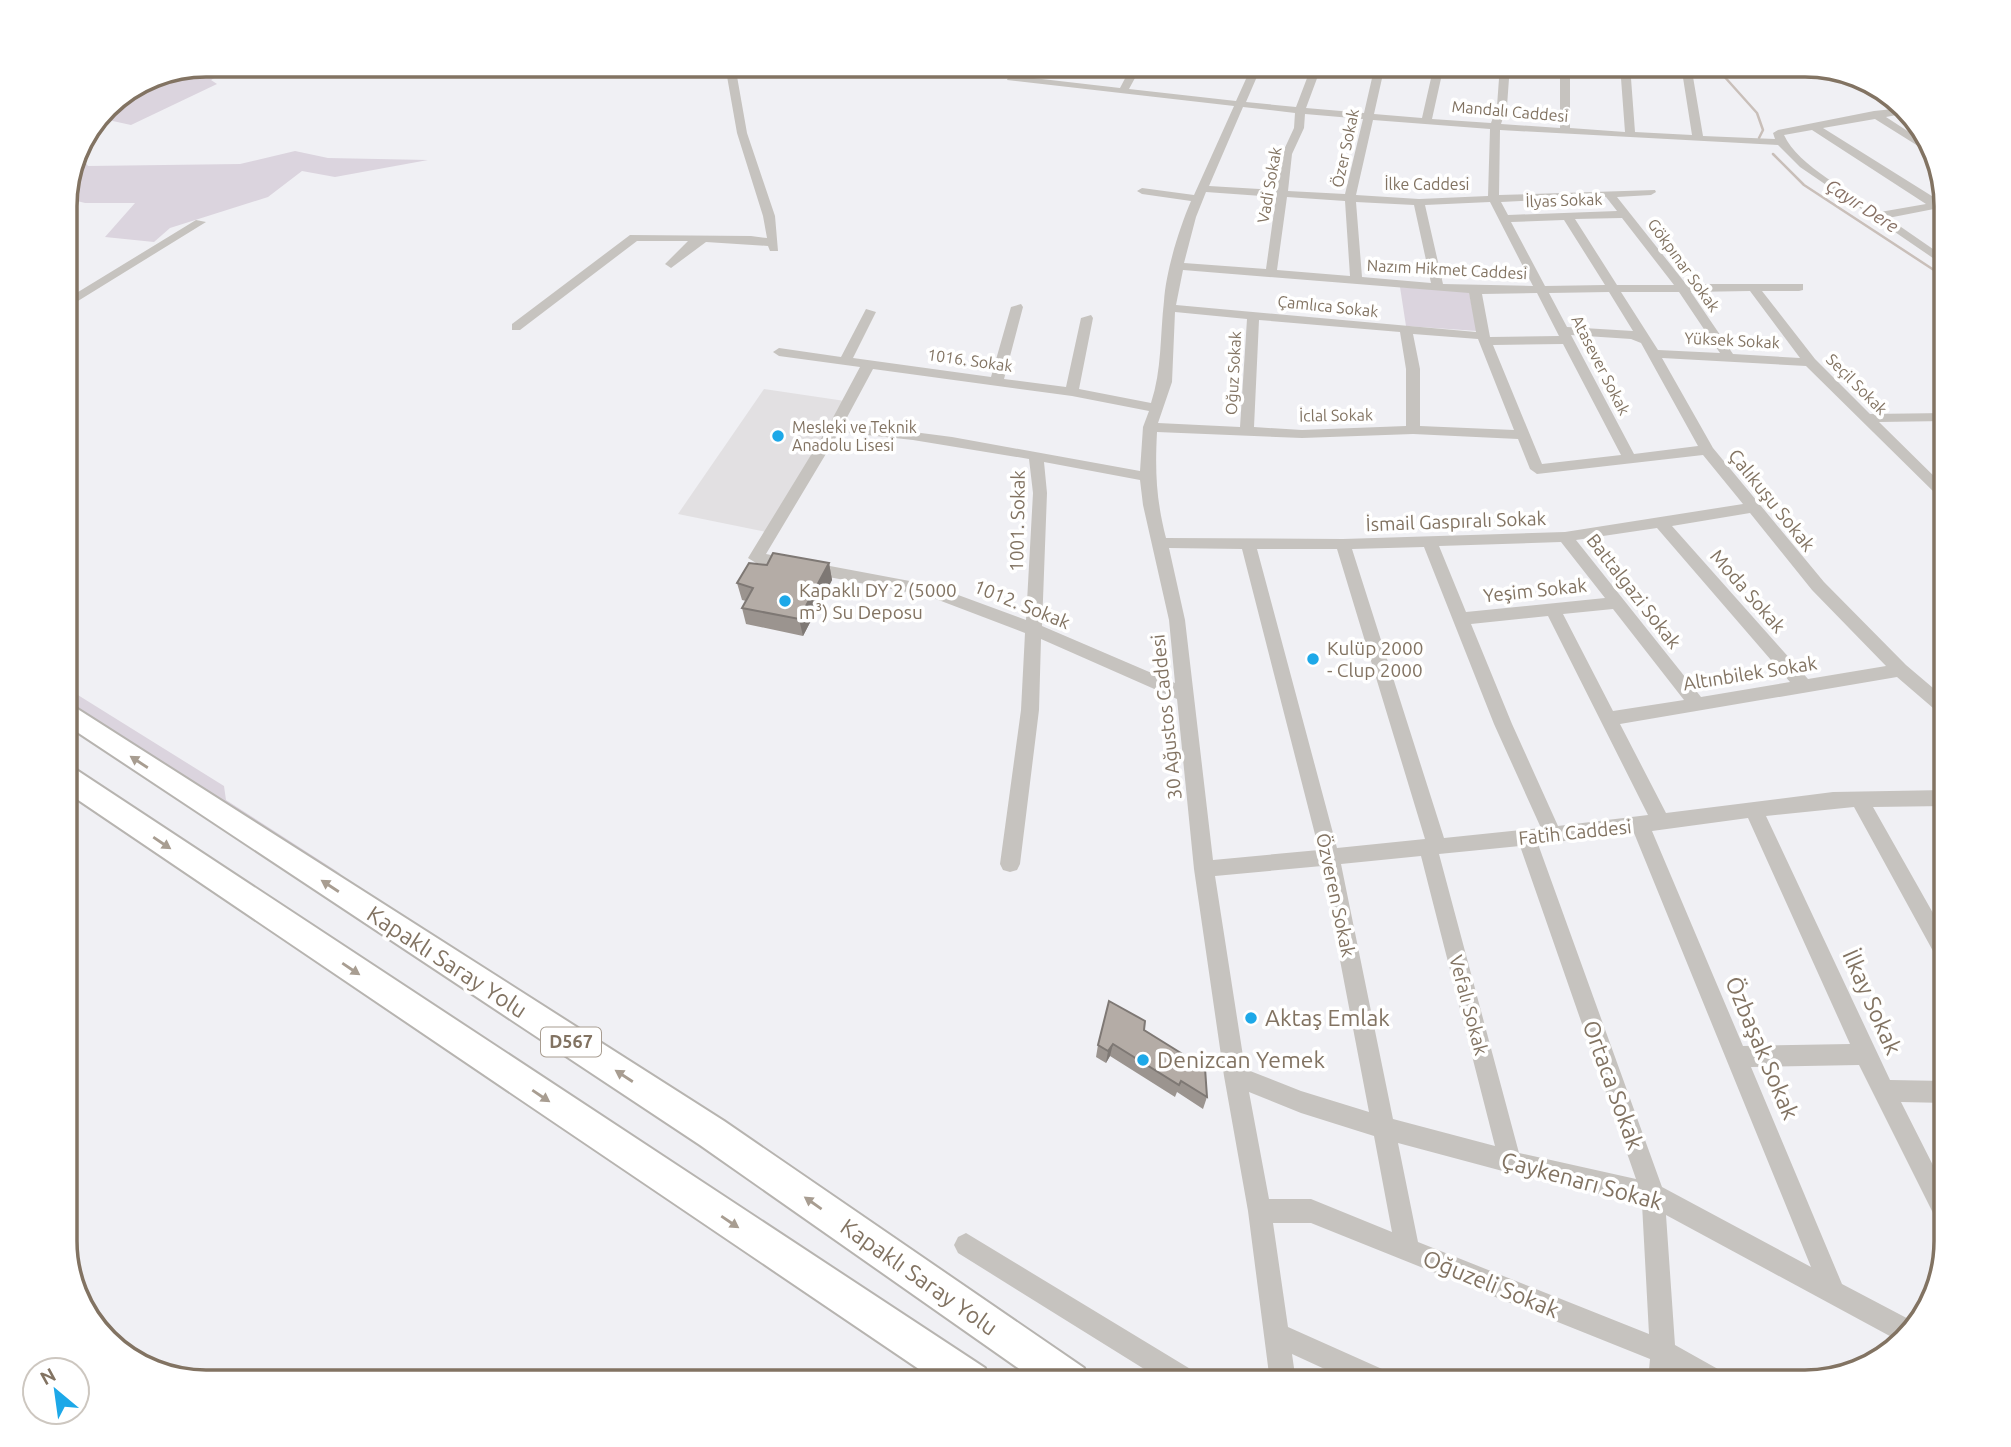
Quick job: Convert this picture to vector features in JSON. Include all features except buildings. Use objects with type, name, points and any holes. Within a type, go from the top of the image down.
[{"type":"highway","name":"Kapaklı Saray Yolu","points":[[77,719],[712,1133],[1053,1370]]},
{"type":"highway","points":[[77,785],[953,1370]]},
{"type":"street","points":[[516,327],[634,237],[751,239],[773,246],[769,216],[742,133],[732,77]]},
{"type":"street","name":"Mandalı Caddesi","points":[[1011,77],[1300,110],[1698,139],[1779,138],[1813,126],[1893,112]]},
{"type":"street","points":[[1123,90],[1130,77]]},
{"type":"street","name":"30 Ağustos Caddesi","points":[[1251,77],[1200,194],[1178,266],[1171,308],[1166,382],[1150,427],[1147,477],[1177,620],[1204,869],[1235,1076],[1260,1211],[1281,1370]]},
{"type":"street","name":"Vadi Sokak","points":[[1271,273],[1287,154],[1299,128],[1300,110],[1312,77]]},
{"type":"street","name":"Özer Sokak","points":[[1356,280],[1350,198],[1377,77]]},
{"type":"street","points":[[1427,119],[1436,77]]},
{"type":"street","points":[[1493,198],[1494,126],[1502,106],[1504,77]]},
{"type":"street","points":[[1565,77],[1565,131]]},
{"type":"street","points":[[1626,77],[1630,135]]},
{"type":"street","points":[[1688,77],[1698,139]]},
{"type":"street","points":[[1874,114],[1917,142]]},
{"type":"street","points":[[1813,126],[1934,201]]},
{"type":"street","points":[[1779,138],[1804,165],[1934,255]]},
{"type":"street","name":"İlke Caddesi","points":[[1142,191],[1200,194],[1282,192],[1419,202],[1651,192]]},
{"type":"street","name":"Gökpınar Sokak","points":[[1609,194],[1683,288],[1729,358]]},
{"type":"street","name":"Atasever Sokak","points":[[1493,198],[1629,457]]},
{"type":"street","points":[[1419,202],[1438,287]]},
{"type":"street","points":[[1878,216],[1934,208]]},
{"type":"street","name":"İlyas Sokak","points":[[1504,219],[1626,214]]},
{"type":"street","name":"Çalıkuşu Sokak","points":[[1567,216],[1649,347],[1707,450],[1818,586],[1900,670],[1934,699]]},
{"type":"street","points":[[77,298],[200,222]]},
{"type":"street","points":[[671,264],[692,244],[702,239]]},
{"type":"street","name":"Nazım Hikmet Caddesi","points":[[1178,266],[1475,289],[1799,286]]},
{"type":"street","name":"Seçil Sokak","points":[[1753,287],[1810,362],[1934,484]]},
{"type":"street","points":[[1475,289],[1483,338],[1537,469],[1707,450]]},
{"type":"street","points":[[996,382],[1017,307]]},
{"type":"street","name":"Çamlıca Sokak","points":[[1171,308],[1483,338],[1566,335]]},
{"type":"street","points":[[846,360],[870,312]]},
{"type":"street","name":"Oğuz Sokak","points":[[1247,432],[1253,316]]},
{"type":"street","points":[[1072,392],[1087,317]]},
{"type":"street","points":[[1406,330],[1414,386],[1413,429]]},
{"type":"street","name":"Yüksek Sokak","points":[[1566,335],[1634,335],[1649,347],[1729,358],[1810,362]]},
{"type":"street","name":"1016. Sokak","points":[[779,352],[1072,392],[1156,408]]},
{"type":"street","points":[[869,363],[835,427],[905,433],[1147,477]]},
{"type":"street","points":[[1866,418],[1934,417]]},
{"type":"street","name":"1012. Sokak","points":[[835,427],[755,558],[820,568],[931,591],[1033,629],[1183,694]]},
{"type":"street","name":"İclal Sokak","points":[[1150,427],[1302,434],[1413,429],[1523,435]]},
{"type":"street","name":"1001. Sokak","points":[[1010,864],[1030,710],[1040,493],[1037,457]]},
{"type":"street","name":"İsmail Gaspıralı Sokak","points":[[1159,543],[1343,544],[1565,537],[1752,508]]},
{"type":"street","name":"Moda Sokak","points":[[1661,523],[1804,686]]},
{"type":"street","name":"Battalgazi Sokak","points":[[1565,537],[1696,703]]},
{"type":"street","name":"Özveren Sokak","points":[[1248,542],[1330,856],[1408,1251]]},
{"type":"street","points":[[1430,542],[1459,619],[1553,835]]},
{"type":"street","name":"Vefalı Sokak","points":[[1343,544],[1432,848],[1510,1162]]},
{"type":"street","name":"Yeşim Sokak","points":[[1459,619],[1615,603]]},
{"type":"street","name":"Özbaşak Sokak","points":[[1552,610],[1608,719],[1651,823],[1739,1057],[1834,1293]]},
{"type":"street","name":"Altınbilek Sokak","points":[[1608,719],[1900,670]]},
{"type":"street","points":[[1858,798],[1934,934]]},
{"type":"street","name":"Fatih Caddesi","points":[[1204,869],[1553,835],[1754,808],[1858,798],[1934,798]]},
{"type":"street","name":"İlkay Sokak","points":[[1754,808],[1865,1054],[1934,1191]]},
{"type":"street","name":"Ortaca Sokak","points":[[1526,837],[1653,1195],[1661,1370]]},
{"type":"street","points":[[1739,1057],[1865,1054]]},
{"type":"street","name":"Çaykenarı Sokak","points":[[1235,1076],[1301,1102],[1382,1127],[1510,1162],[1653,1195],[1899,1328]]},
{"type":"street","points":[[1884,1091],[1934,1092]]},
{"type":"street","name":"Oğuzeli Sokak","points":[[1260,1211],[1311,1211],[1662,1352],[1694,1370]]},
{"type":"street","points":[[966,1245],[1169,1370]]},
{"type":"street","points":[[1275,1334],[1355,1370]]},
{"type":"shaded area","points":[[216,77],[211,80],[217,84],[131,125],[110,120],[142,94],[181,79]]},
{"type":"shaded area","points":[[295,151],[328,158],[428,160],[335,177],[302,171],[268,197],[170,228],[154,242],[105,237],[135,203],[77,201],[77,198],[85,162],[88,166],[240,164]]},
{"type":"shaded area","points":[[1400,287],[1469,292],[1477,331],[1406,326]]},
{"type":"shaded area","name":"Mesleki ve Teknik Anadolu Lisesi","points":[[764,389],[845,401],[766,532],[678,514]]},
{"type":"shaded area","points":[[77,694],[224,786],[226,800],[341,874],[263,838],[77,712]]},
{"type":"waterway","name":"Çayır Dere","points":[[1725,77],[1757,113],[1763,130],[1759,138]]},
{"type":"waterway","name":"Çayır Dere","points":[[1773,154],[1804,185],[1934,270]]},
{"type":"place","name":"Mesleki ve Teknik Anadolu Lisesi","points":[[778,436]]},
{"type":"place","name":"Kapaklı DY 2 (5000 m³) Su Deposu","points":[[785,601]]},
{"type":"place","name":"Kulüp 2000 - Clup 2000","points":[[1313,659]]},
{"type":"place","name":"Aktaş Emlak","points":[[1251,1018]]},
{"type":"place","name":"Denizcan Yemek","points":[[1143,1060]]}]
